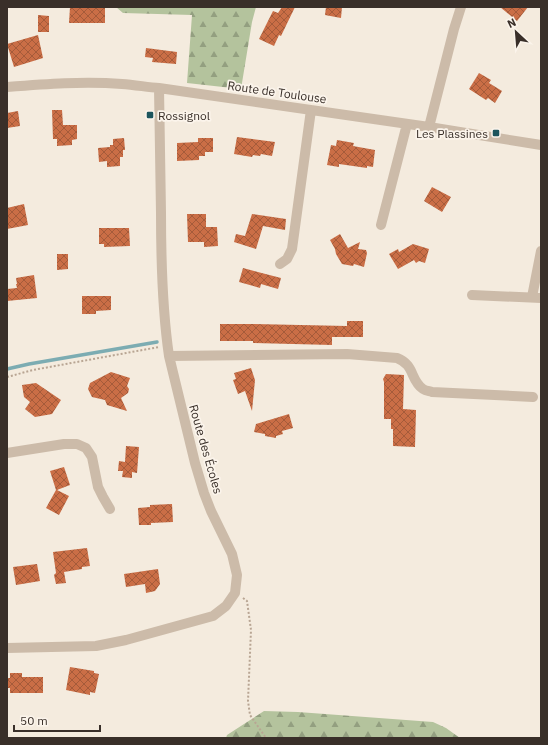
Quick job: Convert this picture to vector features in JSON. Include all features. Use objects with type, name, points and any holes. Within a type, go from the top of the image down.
[{"type":"street","points":[[429,127],[461,7]]},
{"type":"street","name":"Route de Toulouse","points":[[7,87],[46,84],[123,84],[429,127],[541,145]]},
{"type":"street","name":"Route des Écoles","points":[[159,88],[161,268],[169,356],[204,493],[232,554],[237,575],[235,592]]},
{"type":"street","points":[[280,264],[287,259],[292,249],[311,110]]},
{"type":"street","points":[[381,225],[406,124]]},
{"type":"street","points":[[472,295],[536,297],[541,251]]},
{"type":"street","points":[[169,356],[347,354],[396,358],[404,361],[418,384],[424,390],[432,392],[533,397]]},
{"type":"street","points":[[7,453],[64,444],[77,444],[86,448],[92,457],[98,487],[110,509]]},
{"type":"street","points":[[7,648],[96,646],[126,640],[213,616],[226,606],[235,592]]},
{"type":"path","points":[[7,377],[33,370],[168,345]]},
{"type":"path","points":[[235,592],[247,601],[251,630],[248,701],[250,715],[266,738]]},
{"type":"green space","points":[[116,7],[256,7],[252,22],[241,89],[187,83],[192,15],[123,13]]},
{"type":"green space","points":[[264,711],[298,712],[433,722],[446,728],[460,738],[226,738],[227,735]]},
{"type":"building","points":[[70,7],[105,7],[105,23],[69,23]]},
{"type":"building","points":[[282,7],[295,7],[281,36],[279,35],[274,46],[259,39],[273,11],[278,13]]},
{"type":"building","points":[[326,7],[342,7],[341,18],[325,15]]},
{"type":"building","points":[[500,7],[528,7],[517,21]]},
{"type":"building","points":[[38,15],[49,16],[49,32],[38,32]]},
{"type":"building","points":[[38,35],[43,58],[14,67],[7,44]]},
{"type":"building","points":[[146,48],[177,52],[176,64],[152,62],[153,58],[145,57]]},
{"type":"building","points":[[479,73],[491,80],[489,83],[502,91],[495,103],[488,98],[486,100],[469,89]]},
{"type":"building","points":[[52,110],[62,110],[63,125],[77,125],[77,139],[72,140],[72,145],[57,146],[57,139],[53,139]]},
{"type":"building","points":[[18,111],[20,126],[7,128],[7,113]]},
{"type":"building","points":[[237,137],[275,142],[272,156],[261,154],[260,156],[253,155],[252,157],[234,154]]},
{"type":"building","points":[[124,138],[125,150],[123,150],[123,157],[120,157],[120,166],[107,167],[107,161],[99,162],[98,148],[110,147],[110,145],[113,145],[113,139]]},
{"type":"building","points":[[198,138],[213,138],[213,152],[205,152],[205,156],[199,156],[199,160],[177,161],[177,143],[198,142]]},
{"type":"building","points":[[337,140],[354,143],[353,146],[375,150],[373,167],[367,166],[367,168],[339,164],[339,167],[327,165],[331,145],[336,146]]},
{"type":"building","points":[[432,187],[451,197],[442,212],[424,201]]},
{"type":"building","points":[[24,204],[28,225],[7,229],[7,208]]},
{"type":"building","points":[[187,214],[206,214],[206,227],[217,227],[218,246],[204,247],[204,242],[188,242]]},
{"type":"building","points":[[252,214],[286,219],[285,230],[263,226],[256,249],[234,242],[236,234],[245,236]]},
{"type":"building","points":[[99,228],[129,228],[130,246],[104,247],[104,244],[99,244]]},
{"type":"building","points":[[340,234],[348,248],[360,242],[358,249],[366,250],[367,253],[364,267],[354,264],[353,266],[342,264],[330,240]]},
{"type":"building","points":[[413,244],[429,249],[425,263],[419,261],[416,263],[414,260],[398,269],[389,254],[398,249],[399,252]]},
{"type":"building","points":[[57,254],[68,254],[68,269],[57,270]]},
{"type":"building","points":[[243,268],[281,278],[278,289],[261,284],[260,288],[239,282]]},
{"type":"building","points":[[34,275],[37,298],[7,301],[7,289],[17,288],[16,278]]},
{"type":"building","points":[[82,296],[111,296],[111,310],[96,311],[96,314],[82,314]]},
{"type":"building","points":[[347,321],[363,321],[363,337],[332,337],[332,345],[220,341],[220,324],[347,326]]},
{"type":"building","points":[[251,368],[255,380],[252,411],[245,391],[238,394],[233,380],[236,379],[234,373]]},
{"type":"building","points":[[111,372],[130,378],[127,386],[129,389],[128,393],[121,398],[127,411],[107,405],[105,400],[92,397],[88,389],[90,383]]},
{"type":"building","points":[[386,374],[404,375],[403,409],[416,410],[415,447],[393,446],[393,429],[391,429],[391,419],[384,419],[383,379]]},
{"type":"building","points":[[36,383],[61,400],[52,414],[35,417],[25,409],[30,402],[24,397],[22,385]]},
{"type":"building","points":[[289,414],[293,428],[282,431],[283,434],[276,436],[276,438],[254,432],[256,424]]},
{"type":"building","points":[[126,446],[139,447],[137,473],[132,472],[132,478],[122,477],[123,471],[118,471],[119,461],[125,462]]},
{"type":"building","points":[[64,467],[70,485],[57,490],[69,496],[59,515],[46,508],[56,490],[50,471]]},
{"type":"building","points":[[172,504],[173,522],[139,525],[138,508],[150,507],[150,505]]},
{"type":"building","points":[[87,548],[90,566],[64,572],[66,583],[56,584],[53,552]]},
{"type":"building","points":[[37,564],[40,581],[16,585],[13,567]]},
{"type":"building","points":[[158,569],[160,584],[155,591],[146,593],[145,584],[126,587],[124,574]]},
{"type":"building","points":[[70,667],[94,671],[94,673],[99,674],[95,693],[90,692],[90,695],[66,690]]},
{"type":"building","points":[[10,673],[22,673],[22,677],[43,677],[43,693],[10,693],[10,688],[7,688],[7,678],[10,678]]},
{"type":"waterway","points":[[7,369],[157,342]]},
{"type":"place","name":"Rossignol","points":[[150,115]]},
{"type":"place","name":"Les Plassines","points":[[496,133]]}]
